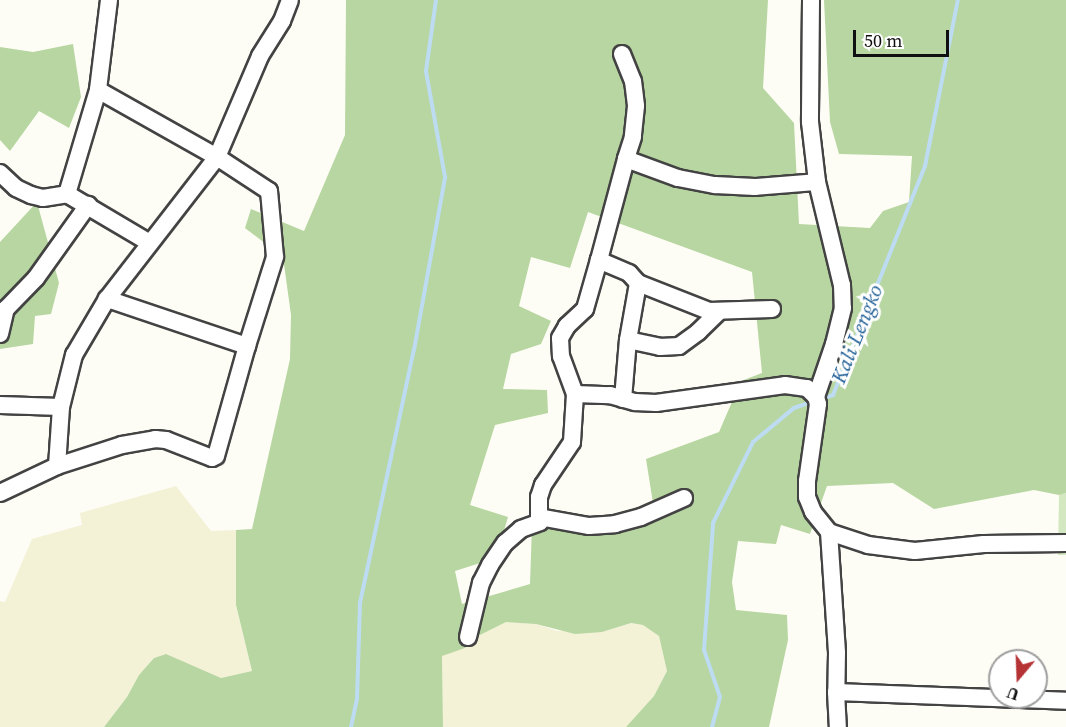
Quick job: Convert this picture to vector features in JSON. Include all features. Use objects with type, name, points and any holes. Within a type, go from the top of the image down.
[{"type":"street","points":[[67,194],[98,90],[109,0]]},
{"type":"street","points":[[57,466],[61,407],[74,355],[107,299],[217,157],[260,56],[282,21],[290,0]]},
{"type":"street","points":[[811,0],[810,122],[817,182],[842,285],[843,308],[817,399],[807,481],[807,497],[813,512],[829,532],[868,545],[915,551],[984,544],[1066,543]]},
{"type":"street","points":[[468,637],[481,583],[490,565],[505,543],[520,529],[540,522],[539,496],[543,485],[572,442],[575,394],[559,344],[567,326],[585,309],[633,137],[636,106],[633,81],[622,54]]},
{"type":"street","points":[[0,493],[57,466],[122,446],[155,439],[166,440],[215,458],[247,346],[276,257],[272,198],[266,189],[217,157],[98,90]]},
{"type":"street","points":[[626,159],[678,178],[715,185],[755,187],[817,182]]},
{"type":"street","points":[[0,173],[16,188],[31,195],[43,198],[67,194],[150,243]]},
{"type":"street","points":[[0,334],[6,309],[36,278],[88,205]]},
{"type":"street","points":[[599,260],[629,273],[638,283],[719,312],[771,309]]},
{"type":"street","points":[[623,399],[628,340],[638,283]]},
{"type":"street","points":[[107,299],[247,346]]},
{"type":"street","points":[[628,340],[660,347],[679,346],[719,312]]},
{"type":"street","points":[[575,394],[610,395],[635,402],[676,402],[786,385],[807,388],[817,399]]},
{"type":"street","points":[[0,405],[61,407]]},
{"type":"street","points":[[539,517],[589,526],[615,524],[642,517],[684,498]]},
{"type":"street","points":[[829,532],[837,654],[838,727]]},
{"type":"street","points":[[836,692],[1066,701]]},
{"type":"shaded area","points":[[176,486],[211,531],[236,530],[236,606],[252,671],[221,678],[165,654],[154,658],[139,675],[127,697],[104,727],[0,727],[0,601],[5,602],[32,539],[82,525],[80,513]]},
{"type":"shaded area","points":[[506,622],[536,624],[557,631],[602,632],[631,623],[643,625],[659,636],[667,671],[654,696],[626,727],[443,727],[442,655],[465,648],[478,636]]},
{"type":"green space","points":[[346,0],[768,0],[763,88],[794,123],[799,224],[870,228],[883,211],[909,202],[912,156],[839,154],[830,122],[824,0],[1066,0],[1066,493],[1059,495],[1034,490],[934,509],[893,483],[827,486],[810,534],[781,525],[776,544],[738,541],[732,582],[736,610],[787,615],[788,640],[769,727],[626,727],[654,696],[667,671],[659,636],[643,625],[631,623],[602,632],[575,634],[536,624],[506,622],[478,636],[465,648],[442,656],[443,727],[104,727],[127,697],[139,675],[154,658],[166,654],[221,678],[252,671],[236,605],[236,530],[252,529],[290,359],[291,315],[283,257],[245,228],[251,209],[304,231],[345,135]],"holes":[[[588,212],[752,272],[762,373],[741,381],[719,432],[646,459],[656,522],[593,530],[587,534],[532,525],[530,584],[462,604],[455,571],[496,558],[508,517],[470,505],[495,425],[548,413],[547,390],[503,389],[511,354],[541,344],[551,321],[519,306],[531,257],[570,268]]]},
{"type":"green space","points":[[73,44],[81,97],[69,128],[39,111],[10,151],[0,140],[0,47],[33,52]]},
{"type":"green space","points":[[37,202],[59,283],[51,314],[35,316],[33,344],[0,349],[0,242]]},
{"type":"green space","points":[[1066,493],[1066,555],[1058,555],[1059,495]]},
{"type":"waterway","points":[[351,727],[357,699],[360,603],[414,350],[445,177],[426,71],[436,0]]},
{"type":"waterway","name":"Kali Lengko","points":[[821,399],[833,395],[925,166],[958,0]]},
{"type":"waterway","name":"Kali Lengko","points":[[712,727],[720,697],[704,650],[713,523],[753,442],[794,408],[814,401]]}]
